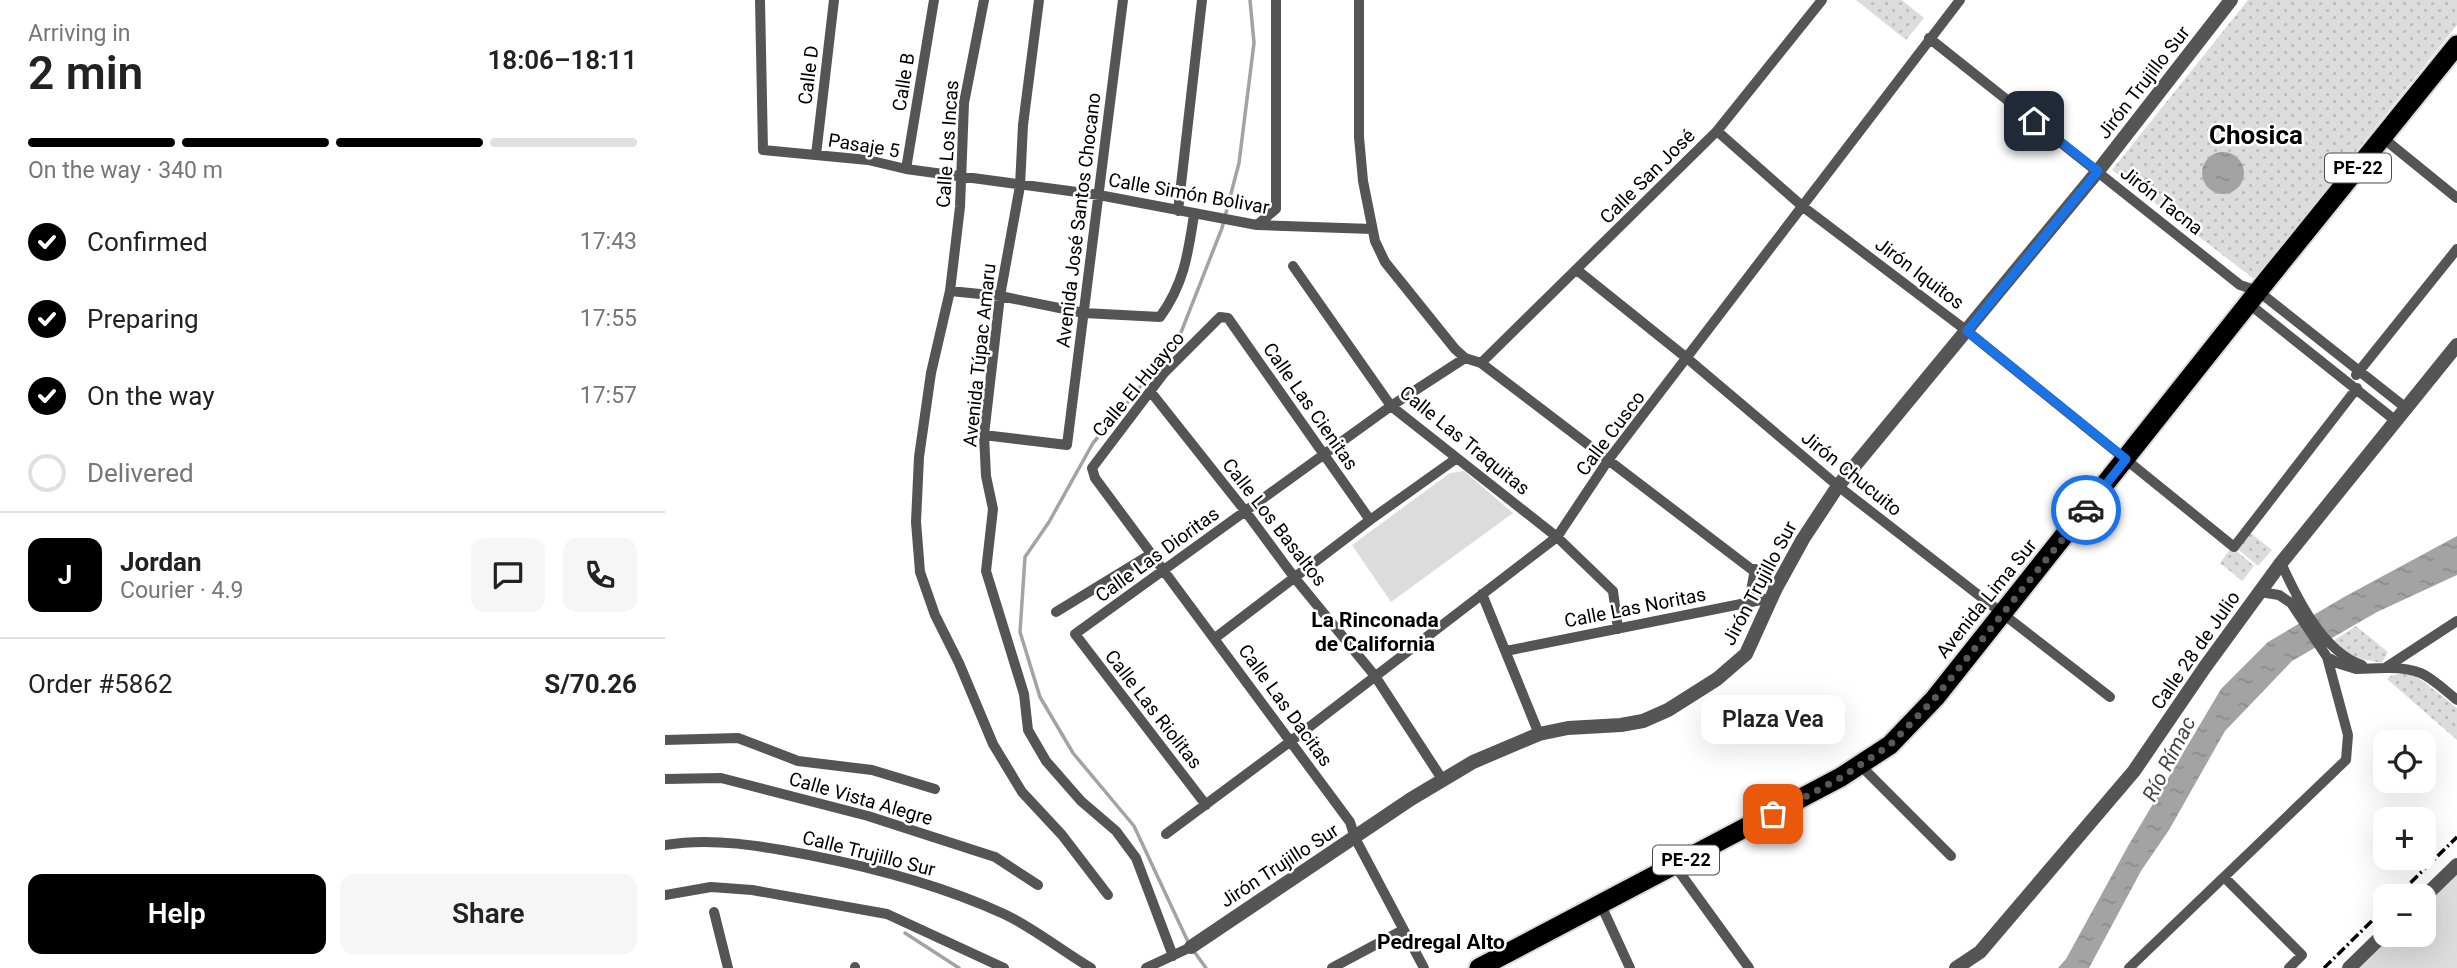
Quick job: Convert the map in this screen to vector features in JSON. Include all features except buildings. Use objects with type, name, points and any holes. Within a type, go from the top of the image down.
[{"type":"highway","name":"Avenida Lima Sur","points":[[1479,968],[1842,777],[1890,745],[1935,698],[2126,459],[2249,293],[2383,138],[2457,45]]},
{"type":"street","name":"Pasaje 5","points":[[760,0],[763,150],[869,160],[906,169],[960,176]]},
{"type":"street","name":"Calle D","points":[[816,155],[834,0]]},
{"type":"street","name":"Calle B","points":[[906,169],[934,0]]},
{"type":"street","name":"Calle Los Incas","points":[[985,0],[964,103],[960,208],[950,291],[931,373],[919,457],[916,522],[920,572],[935,615],[959,663],[993,744],[1022,792],[1062,835],[1108,895]]},
{"type":"street","name":"Avenida Túpac Amaru","points":[[1039,0],[1023,125],[1020,186],[1000,296],[984,435],[986,476],[993,509],[986,572],[1024,694],[1028,730],[1046,761],[1081,801],[1116,831],[1136,858],[1173,956]]},
{"type":"street","name":"Avenida José Santos Chocano","points":[[984,435],[1067,445],[1123,0]]},
{"type":"street","points":[[1178,211],[1202,0]]},
{"type":"street","points":[[1257,225],[1276,209],[1276,0]]},
{"type":"street","points":[[1359,0],[1359,137],[1363,181],[1372,229],[1385,262],[1465,358],[1481,363],[1755,569],[1774,593]]},
{"type":"street","name":"Calle San José","points":[[1481,363],[1717,131],[1822,0]]},
{"type":"street","name":"Calle Cusco","points":[[1166,834],[1557,537],[1609,459],[1960,0]]},
{"type":"street","name":"Jirón Trujillo Sur","points":[[1191,947],[1442,779],[1473,762],[1539,734],[1568,728],[1632,723],[1668,710],[1738,663],[1751,645],[1774,593],[1803,539],[1838,486],[2098,171],[2231,0]]},
{"type":"street","name":"Jirón Tacna","points":[[1929,38],[2249,293],[2396,421]]},
{"type":"street","name":"Jirón Iquitos","points":[[1717,131],[1802,206],[1967,331],[2234,547],[2353,385]]},
{"type":"street","points":[[2383,138],[2457,198]]},
{"type":"street","name":"Calle Simón Bolivar","points":[[960,176],[1098,195],[1257,225],[1372,229]]},
{"type":"street","points":[[950,291],[1000,296],[1084,313],[1160,317],[1174,297],[1187,258],[1194,215]]},
{"type":"street","points":[[2353,385],[2359,370],[2457,249]]},
{"type":"street","name":"Calle Las Traquitas","points":[[1293,266],[1391,406],[1557,537],[1613,591],[1618,629]]},
{"type":"street","name":"Jirón Chucuito","points":[[1577,270],[1688,359],[1838,486],[2110,697]]},
{"type":"street","name":"Jirón Tacna","points":[[2249,293],[2359,370],[2406,408]]},
{"type":"street","name":"Calle El Huayco","points":[[1095,478],[1092,468],[1150,391],[1164,373],[1220,317]]},
{"type":"street","name":"Calle Las Cienitas","points":[[1220,317],[1228,318],[1370,520]]},
{"type":"street","name":"Calle 28 de Julio","points":[[1955,968],[1980,952],[2134,771],[2281,563],[2457,345]]},
{"type":"street","name":"Calle Las Dioritas","points":[[1075,634],[1391,406],[1465,358]]},
{"type":"street","name":"Calle Los Basaltos","points":[[1150,391],[1294,577],[1375,676],[1442,779]]},
{"type":"street","points":[[1215,638],[1370,520],[1457,458]]},
{"type":"street","name":"Calle Las Dacitas","points":[[1095,478],[1350,821],[1355,838],[1424,968]]},
{"type":"street","points":[[1056,612],[1151,554]]},
{"type":"street","points":[[2129,968],[2346,760],[2348,735],[2326,650],[2305,616],[2281,563]]},
{"type":"street","points":[[1744,603],[1751,591],[1755,569]]},
{"type":"street","points":[[2260,592],[2269,592],[2286,599],[2305,616]]},
{"type":"street","name":"Calle Las Noritas","points":[[1506,651],[1744,603],[1774,593]]},
{"type":"street","points":[[1482,594],[1539,734]]},
{"type":"street","points":[[2385,668],[2457,621]]},
{"type":"street","name":"Calle Las Riolitas","points":[[1075,634],[1206,804]]},
{"type":"street","points":[[2326,650],[2358,664],[2414,669],[2434,681],[2457,701]]},
{"type":"street","points":[[665,740],[738,738],[798,761],[872,770],[935,789]]},
{"type":"street","points":[[1860,765],[1951,856]]},
{"type":"street","name":"Calle Vista Alegre","points":[[665,779],[721,778],[868,816],[995,857],[1038,885]]},
{"type":"street","name":"Calle Trujillo Sur","points":[[665,845],[704,842],[770,847],[902,876],[1005,915],[1091,968]]},
{"type":"street","points":[[2436,885],[2457,865]]},
{"type":"street","points":[[1675,866],[1749,968]]},
{"type":"street","points":[[2225,877],[2302,955],[2289,968]]},
{"type":"street","points":[[665,895],[711,887],[752,890],[887,914],[985,964],[1004,968]]},
{"type":"street","points":[[1601,905],[1630,968]]},
{"type":"street","points":[[714,912],[728,968]]},
{"type":"street","points":[[1332,968],[1403,930]]},
{"type":"street","points":[[2349,968],[2373,945]]},
{"type":"street","points":[[1146,968],[1191,947]]},
{"type":"shaded area","points":[[1856,0],[1902,0],[1924,18],[1906,40]]},
{"type":"shaded area","points":[[2248,0],[2457,0],[2457,25],[2254,279],[2112,170]]},
{"type":"shaded area","points":[[1464,471],[1513,513],[1391,602],[1352,545],[1450,473]]},
{"type":"shaded area","points":[[2248,531],[2272,550],[2258,566],[2235,547]]},
{"type":"shaded area","points":[[2232,547],[2254,566],[2242,581],[2220,563]]},
{"type":"shaded area","points":[[2356,626],[2388,652],[2382,663],[2352,657],[2333,641]]},
{"type":"shaded area","points":[[2403,673],[2416,676],[2457,708],[2457,740],[2387,679]]},
{"type":"shaded area","points":[[2457,870],[2457,968],[2354,968],[2376,947],[2436,947],[2436,890]]},
{"type":"water","points":[[2223,152],[2238,158],[2244,173],[2238,188],[2223,194],[2208,188],[2202,173],[2208,158]]},
{"type":"water","points":[[2457,536],[2457,575],[2377,612],[2292,661],[2225,731],[2169,830],[2141,871],[2089,968],[2058,968],[2066,959],[2128,846],[2221,689],[2268,642]]},
{"type":"waterway","points":[[1189,944],[1134,826],[1073,753],[1040,697],[1020,632],[1025,557],[1049,522],[1093,443],[1180,335],[1222,228],[1239,163],[1254,43],[1250,0]]},
{"type":"waterway","points":[[905,933],[959,968]]},
{"type":"waterway","points":[[1193,950],[1206,968]]},
{"type":"railway","points":[[2409,884],[2457,837]]},
{"type":"railway","points":[[2324,968],[2373,920]]},
{"type":"way so far","points":[[1773,814],[1842,777],[1890,745],[1935,698],[2086,510]]},
{"type":"place","name":"Plaza Vea","points":[[1773,814]]},
{"type":"district","name":"Chosica","points":[[2256,135]]},
{"type":"district","name":"La Rinconada de California","points":[[1375,632]]},
{"type":"district","name":"Pedregal Alto","points":[[1441,942]]},
{"type":"route","points":[[2034,121],[2098,171],[1967,331],[2126,459],[2086,510]]},
{"type":"water label","name":"Río Rímac","points":[[2169,759]]}]
